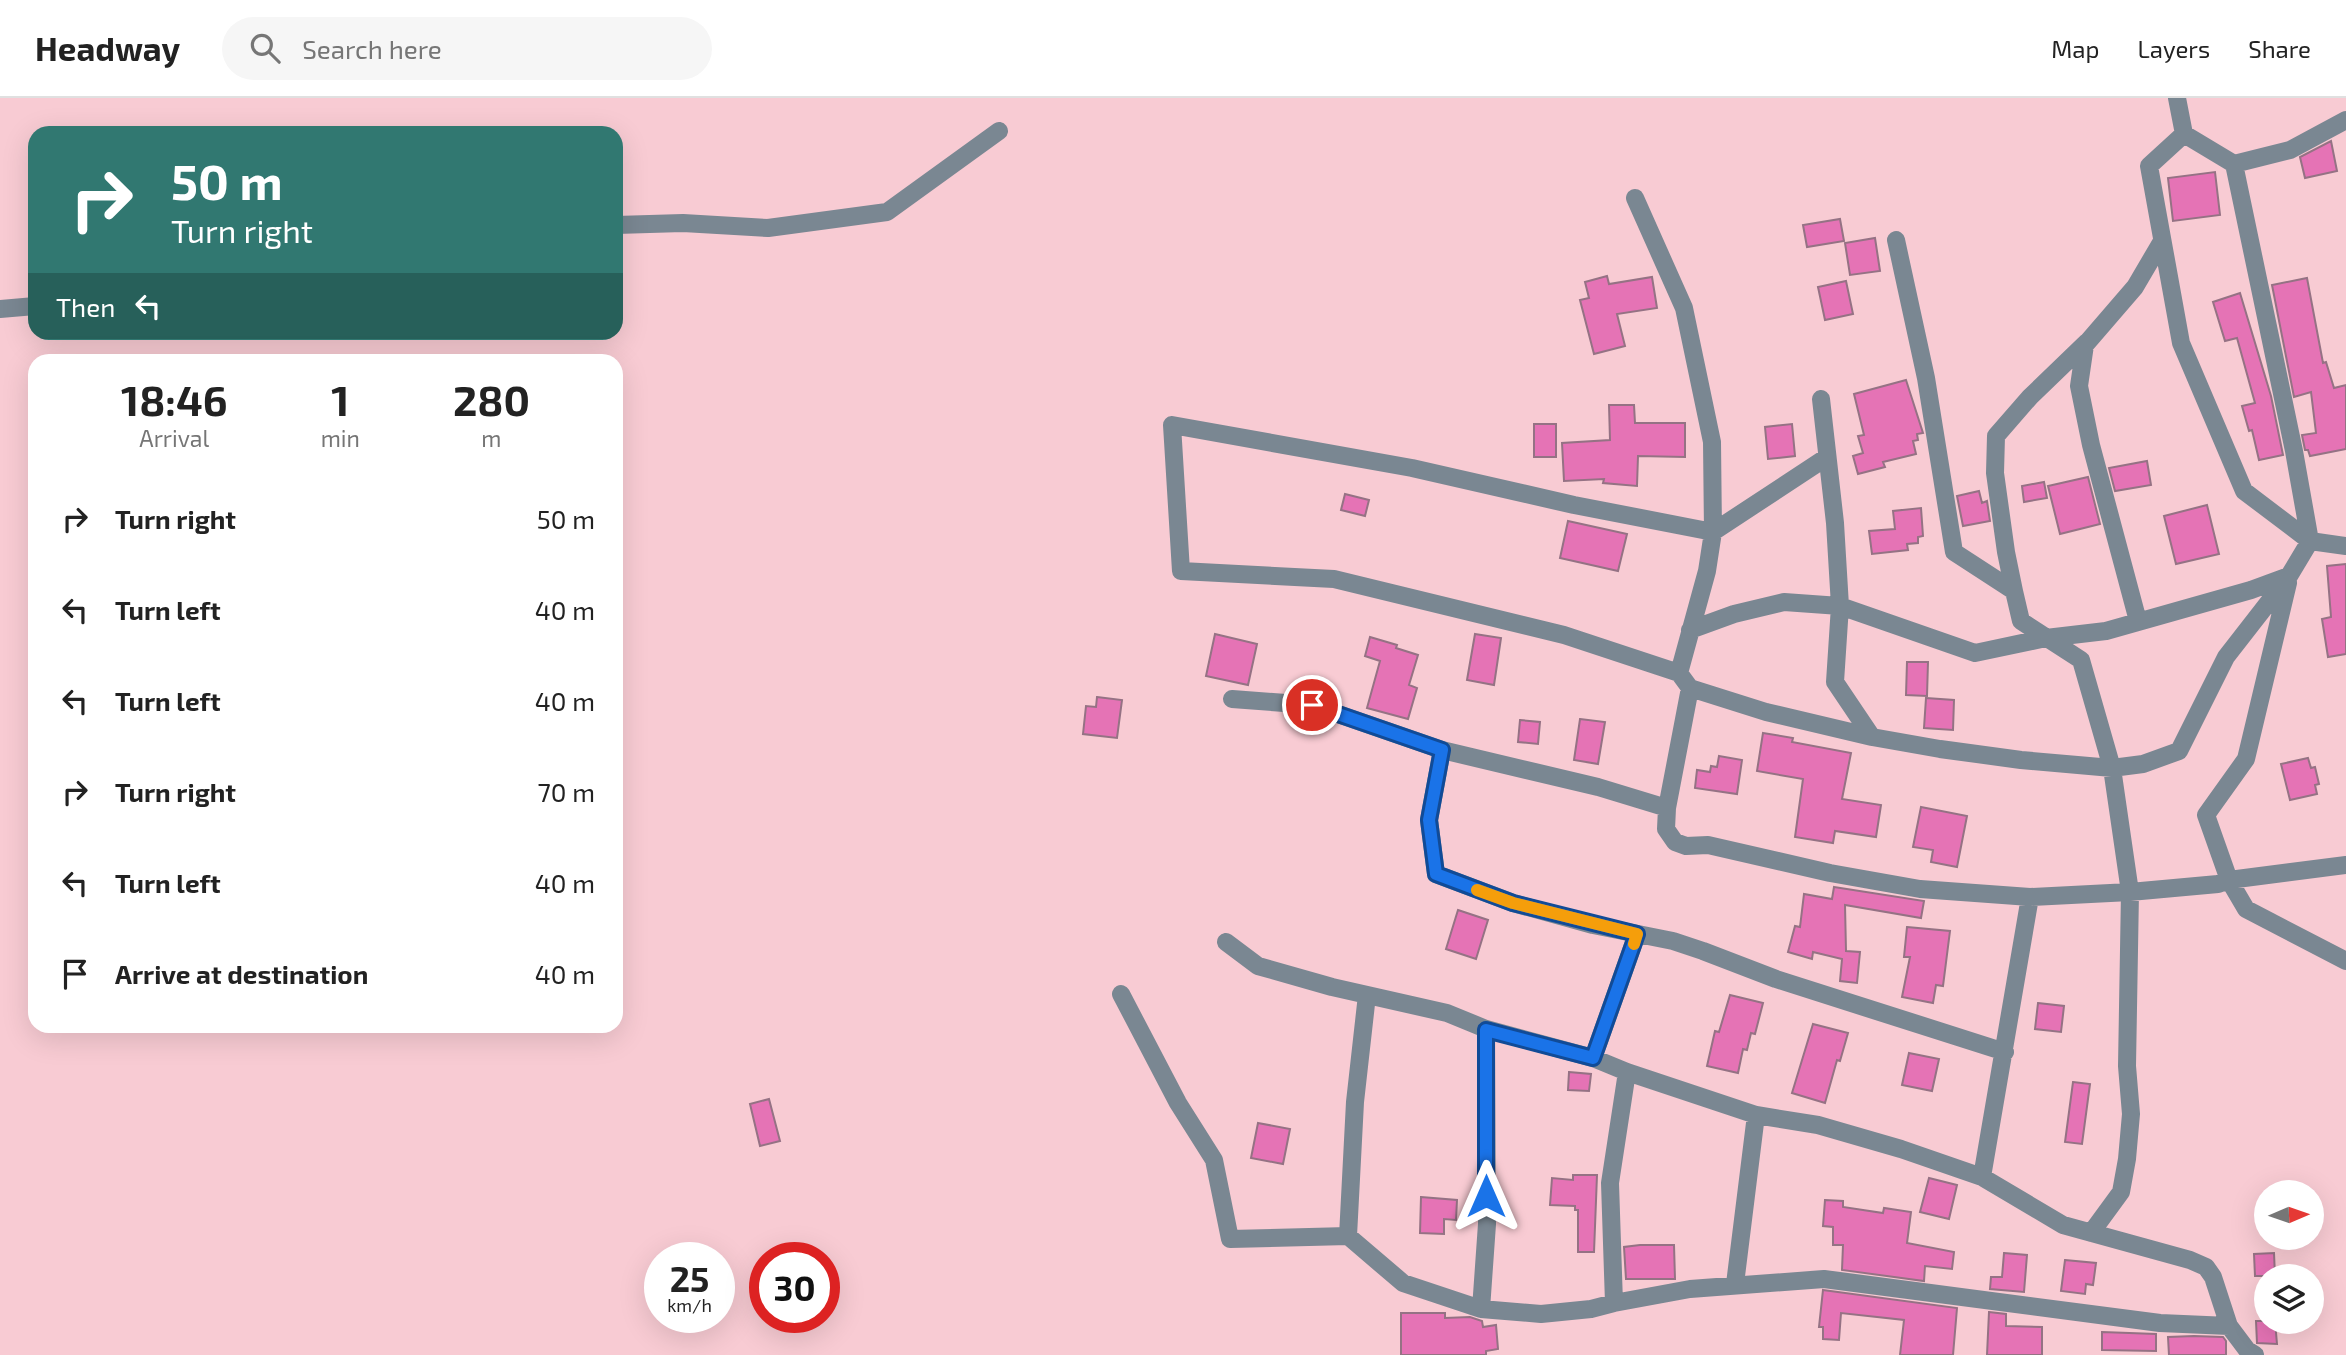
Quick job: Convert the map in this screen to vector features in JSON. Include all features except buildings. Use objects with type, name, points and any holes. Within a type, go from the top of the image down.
[{"type":"street","points":[[2177,98],[2183,134]]},
{"type":"street","points":[[2183,134],[2234,164],[2290,150],[2346,120]]},
{"type":"street","points":[[623,225],[683,223],[768,228],[887,212],[999,131]]},
{"type":"street","points":[[2183,134],[2149,166],[2181,343],[2244,491],[2311,541],[2346,546]]},
{"type":"street","points":[[1828,457],[1713,532],[1574,505],[1412,468],[1172,425],[1181,571],[1334,579],[1564,635],[1766,712],[1872,737],[2021,760],[2112,768],[2143,764],[2179,751],[2226,657],[2290,576],[2311,541],[2234,164]]},
{"type":"street","points":[[1636,198],[1684,309],[1712,442],[1713,532],[1707,572],[1690,630],[1667,808],[1666,829],[1675,842],[1686,846],[1708,845],[1830,873],[1920,889],[2030,897],[2218,884],[2229,880],[2346,865]]},
{"type":"street","points":[[1896,240],[1926,378],[1954,552],[2014,591]]},
{"type":"street","points":[[2138,621],[2091,445],[2079,386],[2085,345],[2135,287],[2162,241]]},
{"type":"street","points":[[0,309],[28,307]]},
{"type":"street","points":[[2089,340],[2030,397],[1996,436],[1995,473],[2021,621],[2081,660],[2112,768],[2130,892],[2127,1066],[2131,1114],[2127,1159],[2121,1192],[2091,1233]]},
{"type":"street","points":[[1821,399],[1835,523],[1840,606],[1835,682],[1872,737]]},
{"type":"street","points":[[1690,630],[1734,614],[1784,602],[1840,606],[1975,653],[2046,638],[2106,631],[2251,590],[2290,576]]},
{"type":"street","points":[[2290,576],[2246,759],[2206,815],[2229,880],[2246,909],[2346,961]]},
{"type":"street","points":[[1232,699],[1312,705],[1442,750],[1598,787],[1667,808]]},
{"type":"street","points":[[1442,750],[1429,820],[1436,874],[1513,903],[1673,941],[1776,979],[2005,1052]]},
{"type":"street","points":[[1982,1177],[2030,897]]},
{"type":"street","points":[[1593,1058],[1637,934]]},
{"type":"street","points":[[1226,942],[1258,967],[1447,1013],[1486,1030],[1593,1058],[1756,1115],[1818,1125],[1901,1149],[1982,1177],[2063,1225],[2190,1260],[2206,1267],[2213,1277],[2229,1326],[2250,1353]]},
{"type":"street","points":[[1121,994],[1178,1103],[1214,1160],[1230,1239],[1348,1236],[1403,1283],[1481,1309],[1541,1314],[1591,1309],[1690,1289],[1825,1279],[2160,1323],[2229,1326]]},
{"type":"street","points":[[1348,1236],[1355,1102],[1367,995]]},
{"type":"street","points":[[1481,1309],[1487,1224],[1486,1030]]},
{"type":"street","points":[[1614,1303],[1610,1183],[1627,1072]]},
{"type":"street","points":[[1735,1284],[1756,1115]]},
{"type":"slow traffic","points":[[1477,890],[1593,925],[1637,934],[1634,944]]},
{"type":"route","points":[[1312,705],[1442,750],[1429,820],[1436,874],[1513,903],[1637,934],[1593,1058],[1486,1030],[1486,1196]]}]
